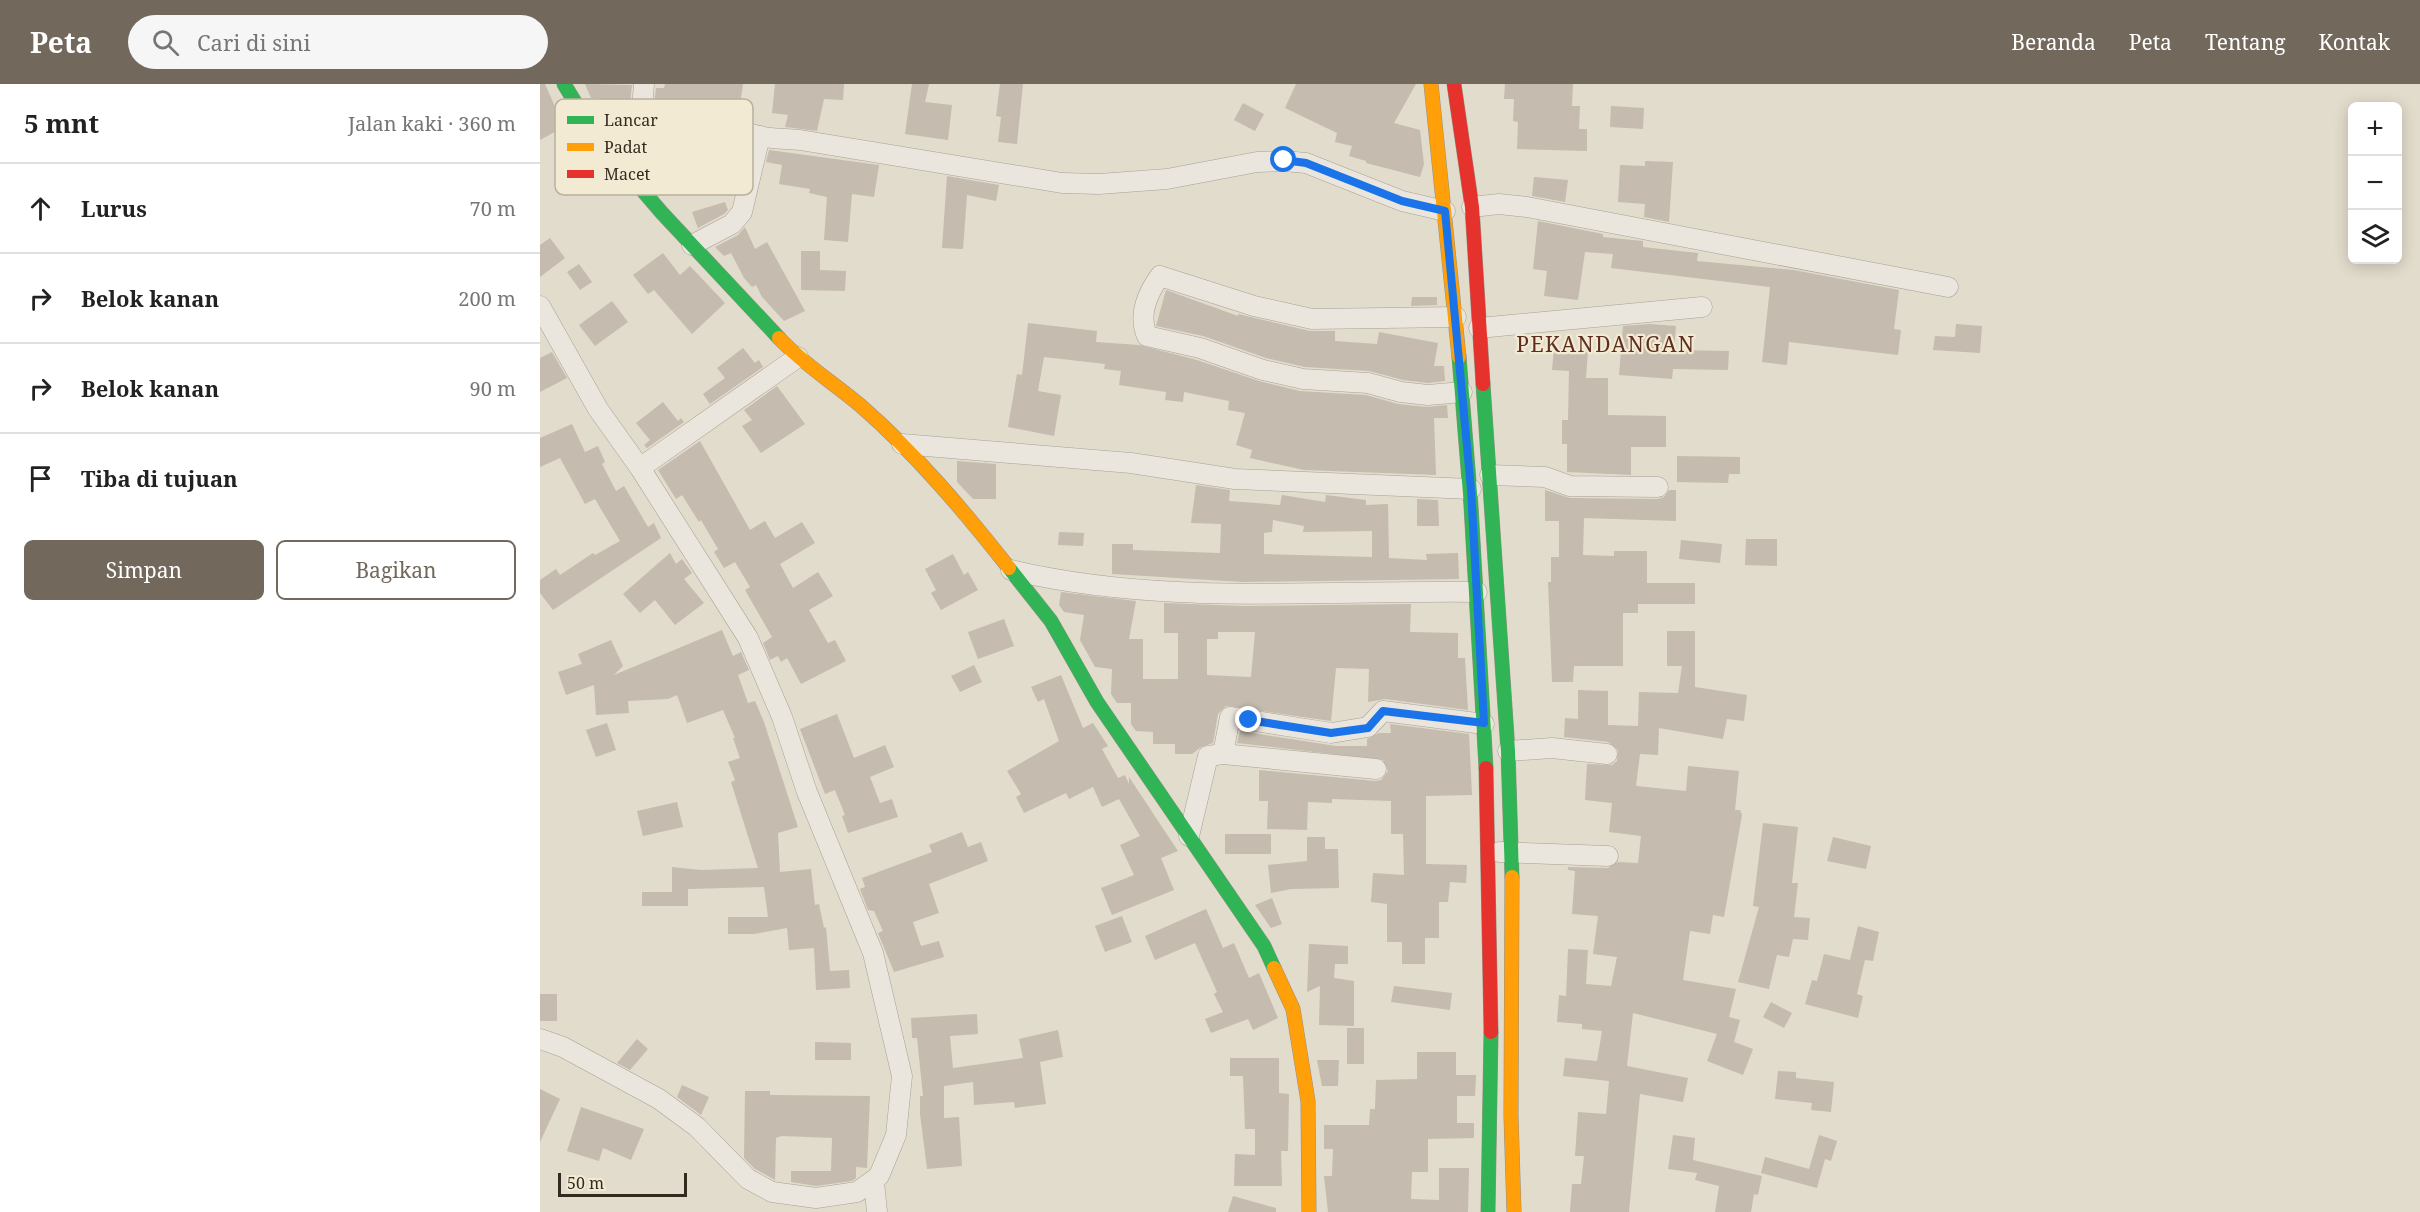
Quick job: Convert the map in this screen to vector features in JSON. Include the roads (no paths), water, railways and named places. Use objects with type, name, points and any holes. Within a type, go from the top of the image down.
[{"type":"main road","points":[[564,84],[573,99]]},
{"type":"main road","points":[[1431,84],[1456,317],[1467,490],[1477,592],[1484,723],[1493,961],[1492,1109],[1488,1212]]},
{"type":"main road","points":[[1454,84],[1488,327],[1496,607],[1514,750],[1519,852],[1511,1110],[1514,1212]]},
{"type":"main road","points":[[646,195],[798,357],[860,405],[902,444],[1011,570],[1052,621],[1097,702],[1264,946],[1293,1009],[1308,1101],[1309,1212]]},
{"type":"main road","points":[[1445,211],[1472,207]]},
{"type":"main road","points":[[1492,1109],[1511,1110]]},
{"type":"street","points":[[643,99],[644,84]]},
{"type":"street","points":[[753,134],[1062,183],[1099,184],[1167,179],[1257,162],[1306,163],[1402,201],[1445,211]]},
{"type":"street","points":[[753,166],[760,136]]},
{"type":"street","points":[[692,245],[732,224],[742,212],[746,195]]},
{"type":"street","points":[[1472,207],[1499,204],[1527,207],[1948,287]]},
{"type":"street","points":[[1456,317],[1312,319],[1254,306],[1160,276],[1148,292],[1142,324],[1147,336],[1200,348],[1263,370],[1303,380],[1368,383],[1401,392],[1428,395],[1462,392]]},
{"type":"street","points":[[1488,327],[1702,307]]},
{"type":"street","points":[[540,1039],[563,1047],[659,1100],[697,1127],[748,1179],[772,1192],[816,1198],[857,1192],[873,1182],[887,1163],[896,1136],[902,1076],[873,953],[807,792],[782,717],[748,638],[640,468],[598,409],[542,313]]},
{"type":"street","points":[[640,468],[798,357]]},
{"type":"street","points":[[902,444],[1131,463],[1235,479],[1467,490]]},
{"type":"street","points":[[1493,475],[1545,477],[1570,486],[1658,487]]},
{"type":"street","points":[[1011,570],[1049,578],[1142,589],[1261,594],[1477,592]]},
{"type":"street","points":[[1223,754],[1230,717],[1331,733],[1368,728],[1383,711],[1484,723]]},
{"type":"street","points":[[1514,750],[1552,748],[1607,754]]},
{"type":"street","points":[[1189,836],[1208,756],[1223,754],[1376,770]]},
{"type":"street","points":[[1490,852],[1608,856]]},
{"type":"street","points":[[873,1182],[877,1212]]},
{"type":"district","name":"PEKANDANGAN","points":[[1606,345]]}]
